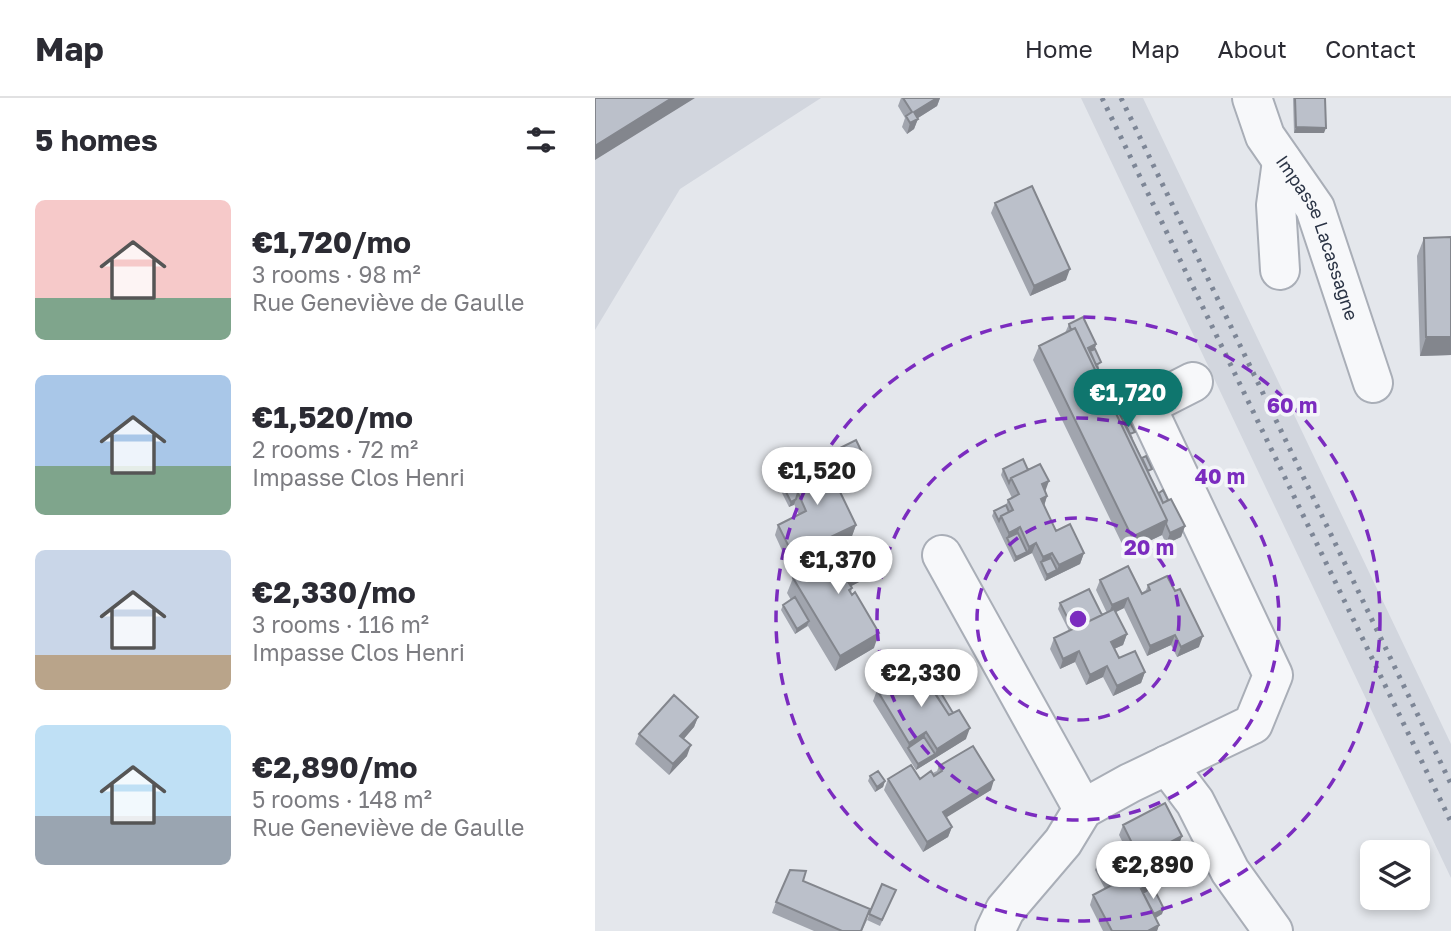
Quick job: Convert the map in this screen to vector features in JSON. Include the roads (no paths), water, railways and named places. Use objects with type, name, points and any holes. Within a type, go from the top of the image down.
[{"type":"street","name":"Impasse Lacassagne","points":[[1252,98],[1265,136],[1315,208],[1373,383]]},
{"type":"street","points":[[1280,270],[1276,205],[1282,160]]},
{"type":"street","points":[[995,931],[1005,910],[1063,842],[1083,809],[1253,724],[1273,675],[1146,406],[1193,382]]},
{"type":"street","points":[[942,555],[1083,809]]},
{"type":"street","points":[[1167,765],[1195,802],[1230,871],[1273,931]]},
{"type":"railway","points":[[1102,98],[1451,822]]},
{"type":"railway","points":[[1121,98],[1451,784]]}]
